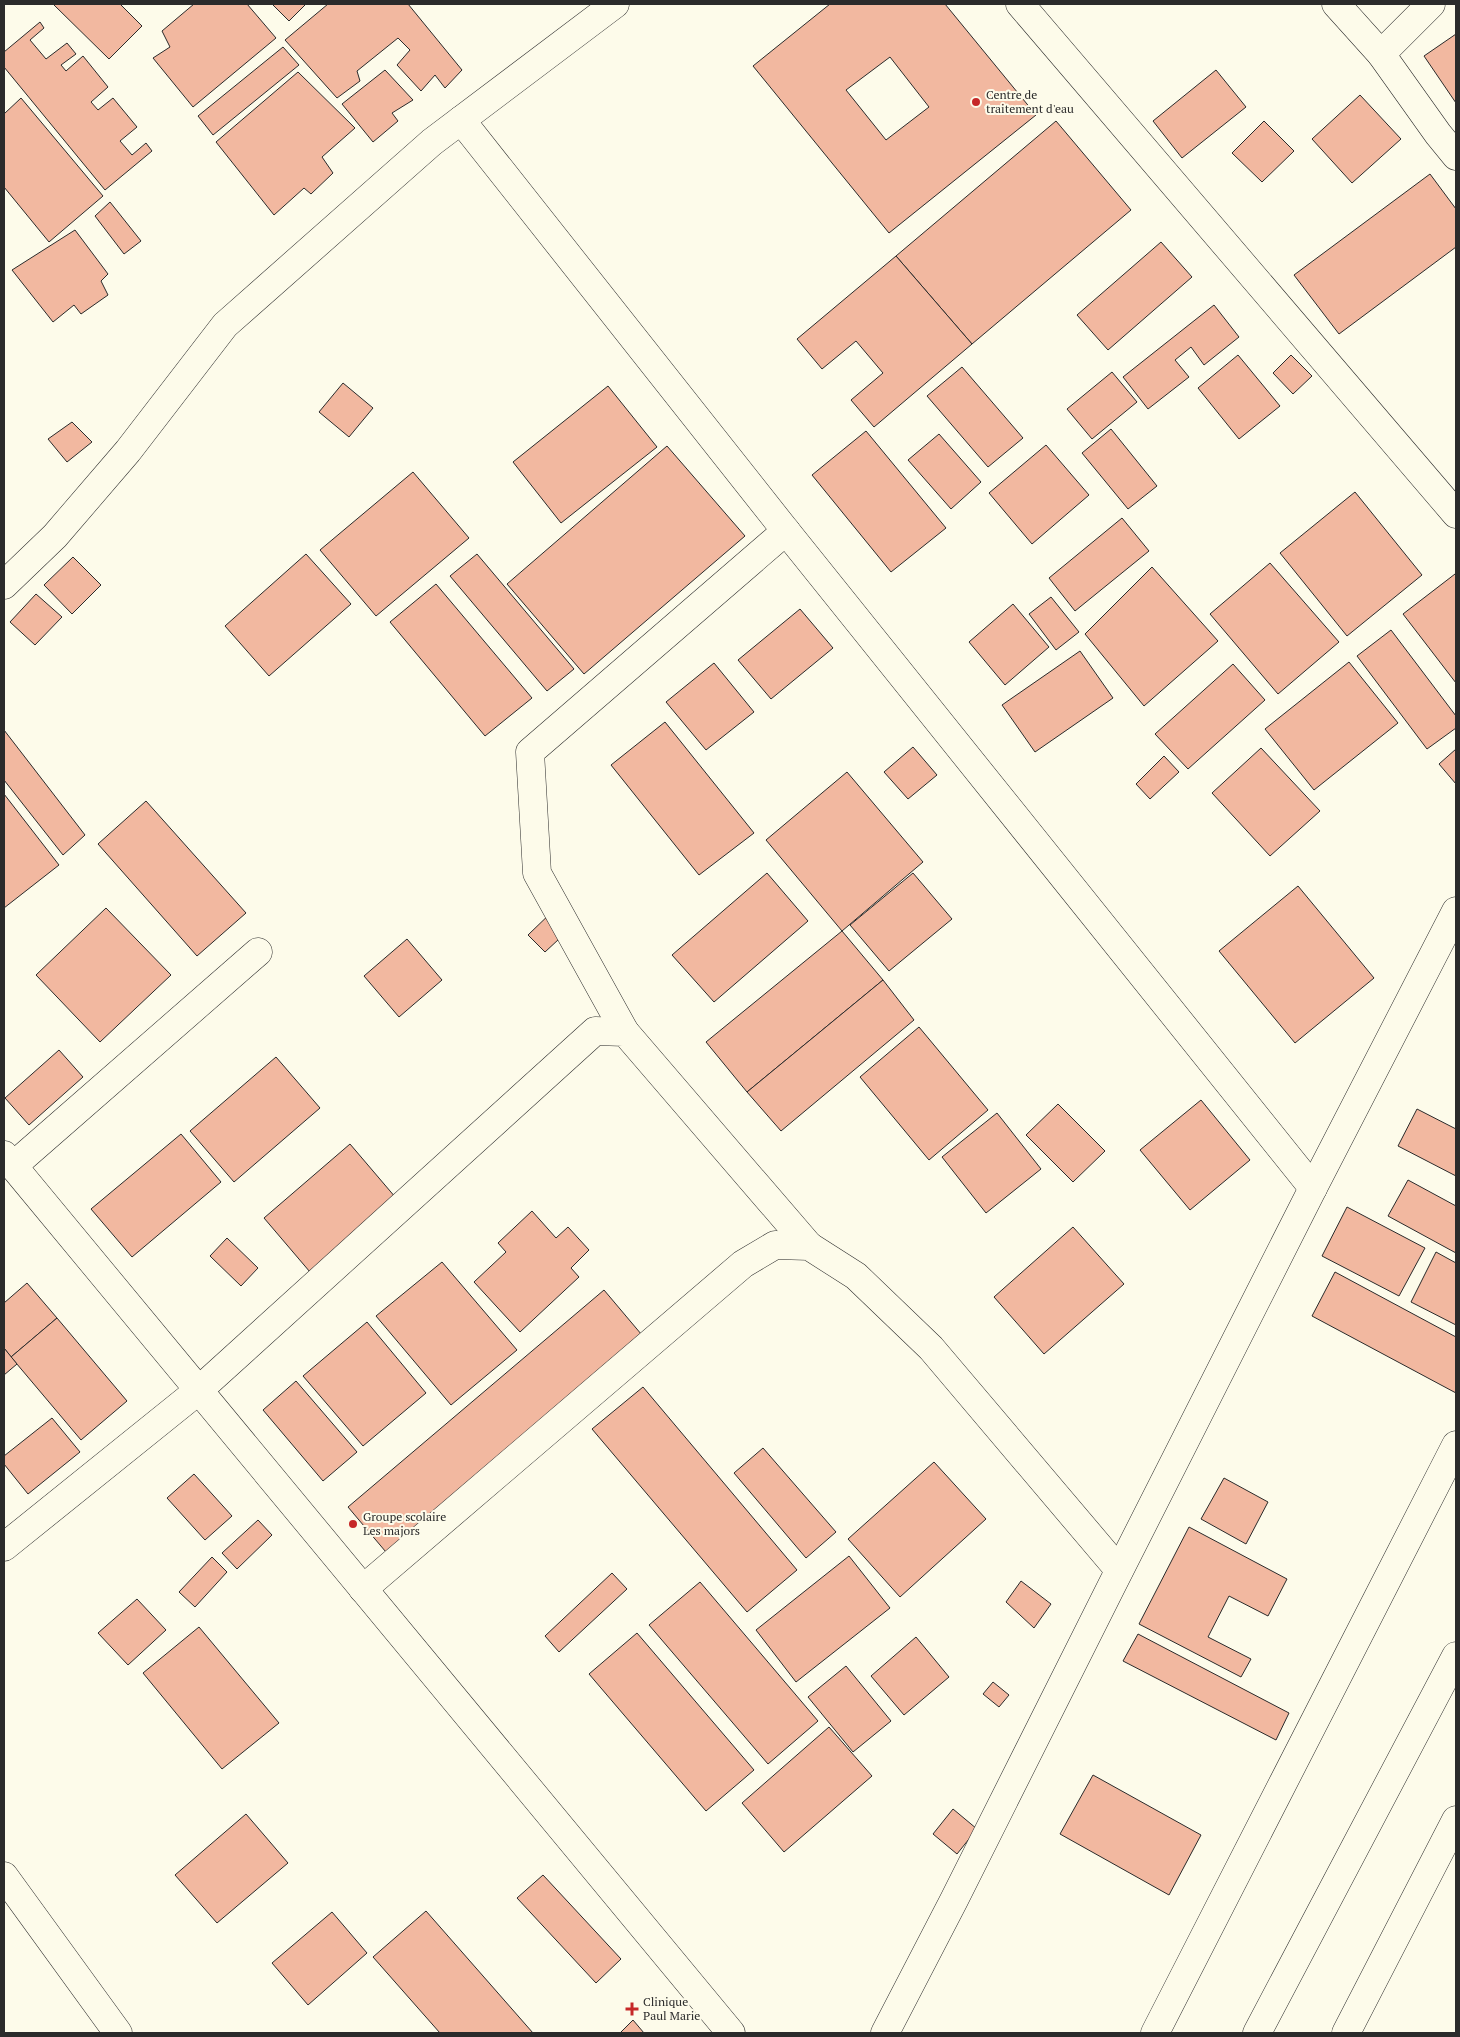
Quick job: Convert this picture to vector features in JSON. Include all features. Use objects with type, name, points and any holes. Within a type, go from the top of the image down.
[{"type":"street","points":[[4,585],[55,536],[128,451],[225,325],[432,142],[615,4]]},
{"type":"street","points":[[1020,4],[1456,514]]},
{"type":"street","points":[[1336,4],[1381,54],[1456,156]]},
{"type":"street","points":[[1381,54],[1431,4]]},
{"type":"street","points":[[462,120],[786,531],[1313,1188]]},
{"type":"street","points":[[786,531],[530,752],[537,874],[625,1032],[809,1246],[856,1276],[931,1348],[1119,1570]]},
{"type":"street","points":[[885,2033],[959,1892],[1119,1570],[1456,910]]},
{"type":"street","points":[[258,952],[8,1160],[731,2033]]},
{"type":"street","points":[[4,1547],[199,1390],[594,1031],[625,1032]]},
{"type":"street","points":[[363,1589],[743,1264],[775,1245],[809,1246]]},
{"type":"street","points":[[1155,2033],[1456,1444]]},
{"type":"street","points":[[1257,2033],[1456,1656]]},
{"type":"street","points":[[1346,2033],[1456,1820]]},
{"type":"street","points":[[4,1876],[118,2033]]},
{"type":"building","points":[[53,4],[120,4],[142,26],[109,59]]},
{"type":"building","points":[[194,4],[247,4],[276,38],[193,107],[153,58],[170,47],[162,31]]},
{"type":"building","points":[[272,4],[306,4],[289,21]]},
{"type":"building","points":[[328,4],[408,4],[462,70],[445,88],[435,75],[421,91],[397,65],[410,50],[398,38],[357,71],[360,81],[337,98],[285,40]]},
{"type":"building","points":[[830,4],[945,4],[1036,115],[889,233],[753,66]],"holes":[[[890,57],[929,107],[886,140],[846,90]]]},
{"type":"building","points":[[40,22],[44,28],[30,40],[46,59],[67,43],[76,54],[61,65],[66,71],[83,56],[108,87],[91,102],[98,110],[113,98],[137,127],[120,141],[132,155],[146,143],[152,151],[105,190],[4,67],[4,52]]},
{"type":"building","points":[[1456,34],[1456,103],[1424,56]]},
{"type":"building","points":[[283,47],[299,65],[213,135],[198,116]]},
{"type":"building","points":[[385,70],[413,100],[392,113],[398,121],[373,142],[342,104]]},
{"type":"building","points":[[1216,70],[1246,107],[1182,158],[1153,121]]},
{"type":"building","points":[[298,72],[355,128],[322,157],[333,173],[311,194],[304,188],[274,215],[216,142]]},
{"type":"building","points":[[1360,95],[1401,139],[1352,183],[1312,139]]},
{"type":"building","points":[[21,98],[103,196],[49,242],[4,187],[4,114]]},
{"type":"building","points":[[1056,121],[1131,210],[972,344],[896,256]]},
{"type":"building","points":[[1264,121],[1294,151],[1262,182],[1232,153]]},
{"type":"building","points":[[1430,174],[1456,209],[1456,247],[1339,334],[1294,275]]},
{"type":"building","points":[[110,202],[141,241],[124,254],[95,216]]},
{"type":"building","points":[[75,230],[108,274],[101,281],[108,295],[81,314],[74,305],[53,322],[12,270]]},
{"type":"building","points":[[1161,242],[1192,277],[1108,350],[1077,315]]},
{"type":"building","points":[[896,256],[972,344],[874,427],[851,400],[883,373],[856,341],[822,369],[797,339]]},
{"type":"building","points":[[1214,305],[1239,337],[1204,365],[1191,347],[1175,360],[1189,377],[1148,409],[1123,377]]},
{"type":"building","points":[[1238,355],[1280,406],[1239,439],[1198,388]]},
{"type":"building","points":[[1291,355],[1312,376],[1293,394],[1273,373]]},
{"type":"building","points":[[962,367],[1023,438],[988,467],[927,396]]},
{"type":"building","points":[[1112,372],[1137,402],[1092,439],[1067,409]]},
{"type":"building","points":[[343,383],[373,408],[349,437],[319,412]]},
{"type":"building","points":[[608,386],[657,447],[561,523],[513,462]]},
{"type":"building","points":[[72,422],[92,442],[67,462],[48,439]]},
{"type":"building","points":[[1111,429],[1157,486],[1128,509],[1082,453]]},
{"type":"building","points":[[866,431],[946,528],[891,572],[812,475]]},
{"type":"building","points":[[939,434],[981,482],[951,509],[908,460]]},
{"type":"building","points":[[1046,445],[1089,495],[1032,544],[989,493]]},
{"type":"building","points":[[667,446],[745,536],[584,674],[507,584]]},
{"type":"building","points":[[413,472],[469,538],[376,616],[320,550]]},
{"type":"building","points":[[1355,492],[1422,575],[1347,636],[1280,553]]},
{"type":"building","points":[[1122,518],[1149,551],[1075,611],[1049,578]]},
{"type":"building","points":[[306,554],[351,604],[269,676],[225,626]]},
{"type":"building","points":[[477,554],[574,669],[547,691],[450,576]]},
{"type":"building","points":[[73,557],[101,585],[72,614],[44,585]]},
{"type":"building","points":[[1270,563],[1339,642],[1278,694],[1210,614]]},
{"type":"building","points":[[1152,567],[1218,641],[1144,706],[1085,634]]},
{"type":"building","points":[[1455,574],[1456,576],[1456,683],[1403,614]]},
{"type":"building","points":[[436,584],[532,698],[485,736],[390,622]]},
{"type":"building","points":[[36,594],[62,617],[35,645],[10,622]]},
{"type":"building","points":[[1051,597],[1079,632],[1056,650],[1029,614]]},
{"type":"building","points":[[1013,604],[1049,647],[1005,685],[969,642]]},
{"type":"building","points":[[800,609],[833,648],[771,699],[738,660]]},
{"type":"building","points":[[1391,630],[1456,716],[1456,728],[1427,749],[1357,656]]},
{"type":"building","points":[[1080,651],[1113,698],[1035,752],[1002,705]]},
{"type":"building","points":[[1349,662],[1398,723],[1314,790],[1265,729]]},
{"type":"building","points":[[714,663],[754,712],[706,750],[666,702]]},
{"type":"building","points":[[1233,664],[1265,700],[1188,769],[1155,734]]},
{"type":"building","points":[[665,722],[754,833],[699,875],[611,765]]},
{"type":"building","points":[[4,730],[85,835],[63,855],[4,780]]},
{"type":"building","points":[[913,747],[937,775],[908,799],[884,772]]},
{"type":"building","points":[[1261,748],[1320,811],[1270,856],[1212,793]]},
{"type":"building","points":[[1456,749],[1456,784],[1439,764]]},
{"type":"building","points":[[1164,756],[1179,772],[1150,799],[1136,784]]},
{"type":"building","points":[[847,772],[923,862],[842,931],[766,840]]},
{"type":"building","points":[[4,794],[59,865],[4,908]]},
{"type":"building","points":[[146,801],[246,913],[197,956],[98,844]]},
{"type":"building","points":[[767,873],[808,921],[714,1002],[672,955]]},
{"type":"building","points":[[913,873],[952,919],[889,971],[850,925]]},
{"type":"building","points":[[1298,886],[1374,978],[1295,1043],[1219,951]]},
{"type":"building","points":[[106,908],[171,975],[100,1042],[36,975]]},
{"type":"building","points":[[556,908],[573,926],[545,952],[528,935]]},
{"type":"building","points":[[842,931],[883,980],[747,1092],[706,1042]]},
{"type":"building","points":[[407,939],[442,980],[399,1017],[364,976]]},
{"type":"building","points":[[883,980],[914,1020],[781,1131],[747,1092]]},
{"type":"building","points":[[919,1027],[988,1110],[929,1160],[860,1077]]},
{"type":"building","points":[[59,1050],[83,1077],[29,1125],[5,1098]]},
{"type":"building","points":[[276,1057],[320,1108],[234,1182],[190,1131]]},
{"type":"building","points":[[1201,1100],[1250,1160],[1190,1210],[1140,1150]]},
{"type":"building","points":[[1058,1104],[1105,1151],[1073,1182],[1026,1135]]},
{"type":"building","points":[[1417,1109],[1456,1129],[1456,1176],[1398,1146]]},
{"type":"building","points":[[997,1113],[1041,1169],[986,1213],[942,1157]]},
{"type":"building","points":[[181,1134],[221,1182],[132,1257],[91,1209]]},
{"type":"building","points":[[350,1144],[396,1198],[310,1272],[264,1218]]},
{"type":"building","points":[[1408,1180],[1456,1206],[1456,1253],[1388,1216]]},
{"type":"building","points":[[1347,1207],[1425,1248],[1399,1296],[1322,1256]]},
{"type":"building","points":[[532,1211],[556,1238],[568,1227],[589,1250],[571,1268],[579,1277],[520,1332],[474,1282],[506,1252],[498,1243]]},
{"type":"building","points":[[1073,1227],[1124,1284],[1044,1354],[994,1297]]},
{"type":"building","points":[[227,1238],[258,1268],[241,1286],[210,1256]]},
{"type":"building","points":[[1436,1252],[1456,1263],[1456,1325],[1411,1302]]},
{"type":"building","points":[[442,1262],[517,1350],[451,1405],[376,1316]]},
{"type":"building","points":[[1335,1272],[1456,1337],[1456,1393],[1312,1316]]},
{"type":"building","points":[[27,1283],[57,1318],[11,1357],[4,1348],[4,1303]]},
{"type":"building","points":[[604,1290],[647,1341],[391,1558],[348,1507]]},
{"type":"building","points":[[57,1318],[127,1401],[81,1440],[11,1357]]},
{"type":"building","points":[[367,1322],[426,1393],[363,1446],[303,1376]]},
{"type":"building","points":[[4,1348],[17,1364],[4,1375]]},
{"type":"building","points":[[296,1381],[357,1452],[323,1481],[263,1410]]},
{"type":"building","points":[[643,1387],[797,1570],[747,1612],[592,1429]]},
{"type":"building","points":[[52,1418],[80,1452],[28,1494],[4,1464],[4,1456]]},
{"type":"building","points":[[763,1448],[836,1532],[806,1558],[734,1473]]},
{"type":"building","points":[[934,1462],[986,1519],[900,1597],[848,1539]]},
{"type":"building","points":[[194,1474],[232,1516],[205,1540],[167,1498]]},
{"type":"building","points":[[1224,1478],[1268,1502],[1246,1544],[1201,1519]]},
{"type":"building","points":[[258,1520],[272,1535],[237,1569],[222,1553]]},
{"type":"building","points":[[1189,1527],[1287,1579],[1268,1616],[1229,1596],[1208,1637],[1251,1659],[1241,1677],[1139,1624]]},
{"type":"building","points":[[849,1556],[890,1608],[796,1682],[756,1630]]},
{"type":"building","points":[[212,1557],[227,1572],[195,1607],[179,1592]]},
{"type":"building","points":[[612,1573],[627,1589],[559,1652],[545,1636]]},
{"type":"building","points":[[1021,1581],[1051,1604],[1034,1628],[1006,1602]]},
{"type":"building","points":[[700,1582],[818,1721],[768,1764],[649,1625]]},
{"type":"building","points":[[137,1599],[166,1630],[128,1665],[98,1633]]},
{"type":"building","points":[[199,1627],[279,1723],[222,1769],[143,1673]]},
{"type":"building","points":[[637,1633],[754,1770],[706,1811],[589,1674]]},
{"type":"building","points":[[1138,1634],[1289,1713],[1276,1740],[1123,1661]]},
{"type":"building","points":[[916,1637],[949,1677],[904,1715],[871,1676]]},
{"type":"building","points":[[846,1666],[891,1721],[853,1752],[808,1697]]},
{"type":"building","points":[[993,1682],[1009,1695],[999,1707],[983,1694]]},
{"type":"building","points":[[829,1727],[872,1776],[784,1852],[742,1803]]},
{"type":"building","points":[[1093,1775],[1201,1835],[1169,1895],[1060,1834]]},
{"type":"building","points":[[953,1809],[977,1829],[957,1854],[933,1834]]},
{"type":"building","points":[[246,1814],[288,1863],[217,1923],[175,1875]]},
{"type":"building","points":[[543,1875],[621,1959],[596,1983],[517,1898]]},
{"type":"building","points":[[426,1911],[533,2033],[440,2033],[373,1957]]},
{"type":"building","points":[[332,1912],[367,1953],[308,2005],[272,1963]]},
{"type":"building","points":[[633,2020],[644,2033],[620,2033]]},
{"type":"place","name":"Centre de traitement d'eau","points":[[976,102]]},
{"type":"place","name":"Groupe scolaire Les majors","points":[[353,1524]]},
{"type":"place","name":"Clinique Paul Marie","points":[[632,2009]]}]
